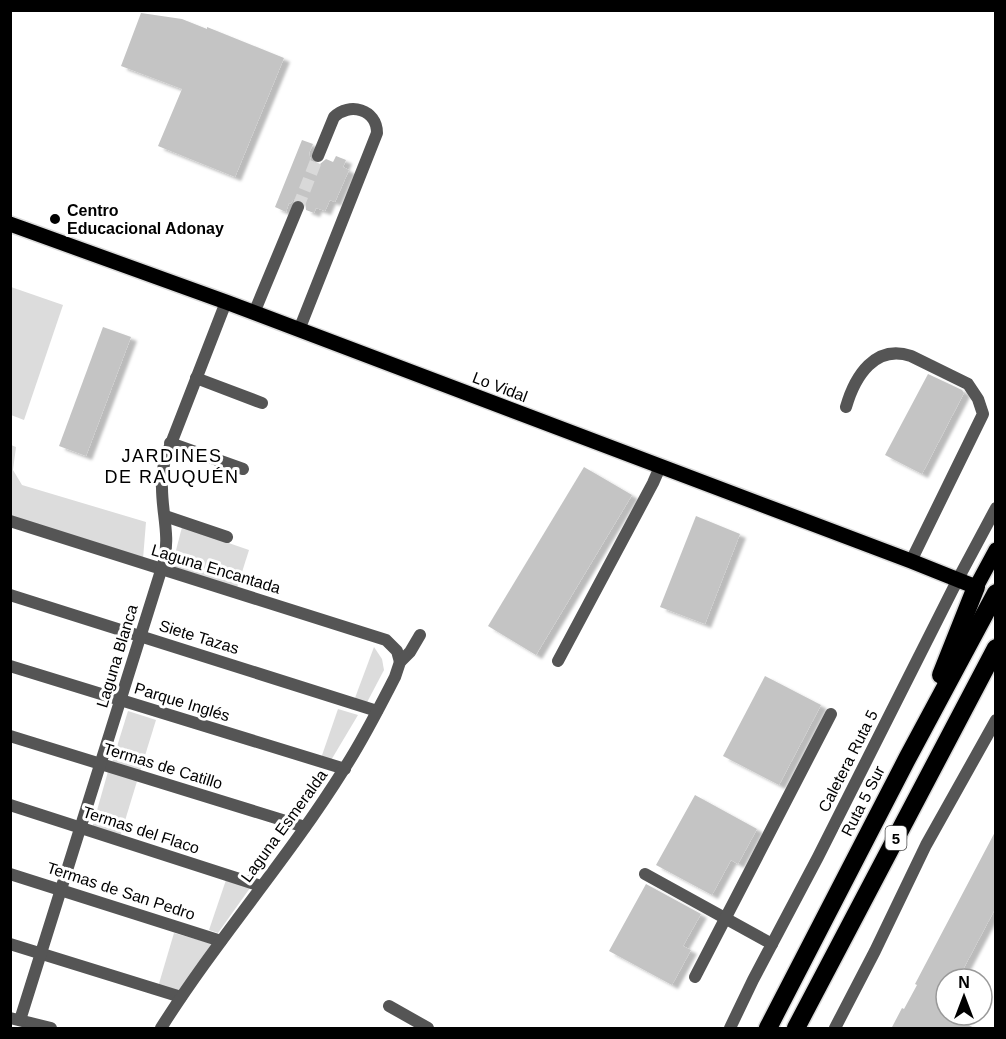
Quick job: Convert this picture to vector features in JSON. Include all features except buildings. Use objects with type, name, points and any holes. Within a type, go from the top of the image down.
[{"type":"highway","points":[[908,757],[976,587]]},
{"type":"highway","name":"Ruta 5 Sur","points":[[768,1029],[908,757],[996,593]]},
{"type":"highway","name":"5","points":[[796,1029],[996,648]]},
{"type":"main road","name":"Lo Vidal","points":[[10,225],[226,302],[976,587]]},
{"type":"main road","points":[[976,587],[996,550]]},
{"type":"street","points":[[299,330],[376,133],[377,127],[373,118],[353,108],[342,110],[334,117],[318,156]]},
{"type":"street","points":[[254,313],[298,207]]},
{"type":"street","name":"Laguna Blanca","points":[[15,1019],[41,953],[162,570],[167,540],[162,479],[165,459],[226,302]]},
{"type":"street","points":[[846,407],[854,386],[866,368],[877,358],[891,354],[911,356],[968,384],[978,399],[982,414],[911,561]]},
{"type":"street","points":[[196,378],[262,403]]},
{"type":"street","points":[[170,443],[243,470]]},
{"type":"street","points":[[558,661],[660,467]]},
{"type":"street","name":"Caletera Ruta 5","points":[[730,1029],[996,508]]},
{"type":"street","points":[[165,516],[227,537]]},
{"type":"street","name":"Laguna Encantada","points":[[10,521],[386,640],[397,651],[400,662]]},
{"type":"street","name":"Siete Tazas","points":[[10,595],[377,711]]},
{"type":"street","name":"Laguna Esmeralda","points":[[161,1029],[221,940],[345,769],[395,677],[400,662],[410,652],[420,635]]},
{"type":"street","name":"Parque Inglés","points":[[10,666],[345,769]]},
{"type":"street","points":[[695,977],[831,714]]},
{"type":"street","points":[[835,1029],[926,845],[996,720]]},
{"type":"street","name":"Termas de Catillo","points":[[10,736],[305,827]]},
{"type":"street","name":"Termas del Flaco","points":[[10,805],[261,886]]},
{"type":"street","name":"Termas de San Pedro","points":[[10,874],[221,940]]},
{"type":"street","points":[[645,874],[772,944]]},
{"type":"street","points":[[10,944],[181,997]]},
{"type":"street","points":[[389,1006],[428,1029]]},
{"type":"street","points":[[15,1019],[51,1029]]},
{"type":"shaded area","points":[[11,287],[63,305],[24,420],[11,415]]},
{"type":"shaded area","points":[[11,445],[16,447],[13,470],[22,485],[146,522],[143,559],[11,516]]},
{"type":"shaded area","points":[[182,527],[249,550],[237,588],[172,566]]},
{"type":"shaded area","points":[[374,647],[382,659],[384,670],[363,710],[352,706]]},
{"type":"shaded area","points":[[338,709],[358,715],[327,767],[319,764]]},
{"type":"shaded area","points":[[128,711],[156,720],[139,775],[111,766]]},
{"type":"shaded area","points":[[109,768],[138,778],[120,837],[92,828]]},
{"type":"shaded area","points":[[226,880],[250,888],[218,933],[209,930]]},
{"type":"shaded area","points":[[174,933],[213,944],[178,993],[158,987]]},
{"type":"tunnel","points":[[298,207],[318,156]]},
{"type":"place","name":"Centro Educacional Adonay","points":[[55,219]]},
{"type":"district","name":"JARDINES DE RAUQUÉN","points":[[172,466]]}]
